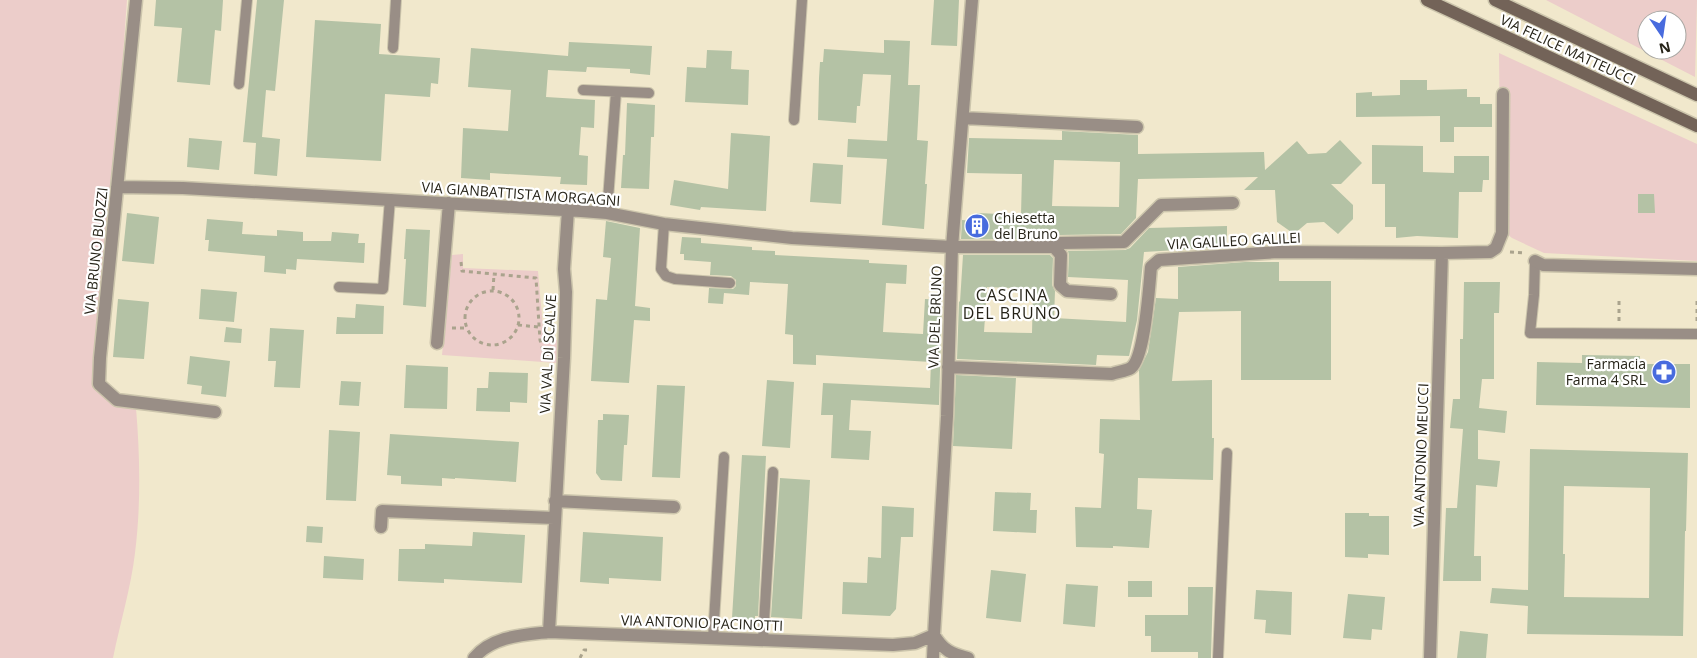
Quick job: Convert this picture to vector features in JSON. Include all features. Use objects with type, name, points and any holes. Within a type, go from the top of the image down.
[{"type":"main road","name":"VIA FELICE MATTEUCCI","points":[[1427,0],[1697,126]]},
{"type":"main road","name":"VIA FELICE MATTEUCCI","points":[[1495,0],[1697,95]]},
{"type":"street","name":"VIA BRUNO BUOZZI","points":[[136,0],[99,384],[117,400],[215,412]]},
{"type":"street","name":"VIA DEL BRUNO","points":[[933,658],[948,367],[952,247],[972,0]]},
{"type":"street","points":[[1490,252],[1496,248],[1502,233],[1503,94]]},
{"type":"street","points":[[963,118],[1137,127]]},
{"type":"street","name":"VIA GIANBATTISTA MORGAGNI","points":[[117,187],[183,188],[568,210],[608,213],[664,224],[792,238],[952,247],[1054,246],[1060,243],[1124,242],[1161,205],[1233,203]]},
{"type":"street","points":[[437,343],[449,203]]},
{"type":"street","name":"VIA VAL DI SCALVE","points":[[548,632],[564,358],[566,292],[564,252],[568,210]]},
{"type":"street","points":[[1054,246],[1061,255],[1060,285],[1067,291],[1111,294]]},
{"type":"street","name":"VIA GALILEO GALILEI","points":[[948,367],[1112,374],[1130,368],[1139,356],[1151,267],[1159,260],[1278,252],[1490,252]]},
{"type":"street","name":"VIA ANTONIO MEUCCI","points":[[1430,658],[1442,253]]},
{"type":"street","points":[[1535,261],[1543,265],[1697,269]]},
{"type":"street","points":[[555,500],[674,507]]},
{"type":"street","points":[[381,527],[382,511],[554,518]]},
{"type":"street","name":"VIA ANTONIO PACINOTTI","points":[[474,658],[497,641],[519,635],[548,632],[892,645],[915,643],[934,635]]},
{"type":"street","points":[[934,635],[941,647],[959,656],[968,658]]},
{"type":"lane","points":[[239,84],[247,0]]},
{"type":"lane","points":[[393,48],[396,0]]},
{"type":"lane","points":[[794,120],[802,0]]},
{"type":"lane","points":[[583,90],[649,93]]},
{"type":"lane","points":[[608,213],[616,92]]},
{"type":"lane","points":[[339,286],[383,290],[390,200]]},
{"type":"lane","points":[[664,224],[661,269],[666,276],[675,279],[730,282]]},
{"type":"lane","points":[[1535,261],[1530,333],[1697,334]]},
{"type":"lane","points":[[1218,658],[1227,453]]},
{"type":"lane","points":[[713,638],[724,457]]},
{"type":"lane","points":[[763,640],[773,472]]},
{"type":"path","points":[[1490,252],[1523,253],[1535,261]]},
{"type":"path","points":[[460,254],[462,271],[536,278],[540,340],[543,350],[550,356],[564,358]]},
{"type":"path","points":[[493,290],[494,274]]},
{"type":"path","points":[[493,290],[506,294],[517,307],[520,316],[518,326],[508,340],[500,344],[484,344],[470,334],[464,320],[468,304],[479,293],[493,290]]},
{"type":"path","points":[[1619,299],[1619,334]]},
{"type":"path","points":[[1697,299],[1697,334]]},
{"type":"path","points":[[518,326],[540,327]]},
{"type":"shaded area","points":[[0,0],[127,0],[120,96],[102,274],[95,388],[136,408],[139,462],[137,535],[131,579],[113,658],[0,658]]},
{"type":"shaded area","points":[[1546,0],[1697,0],[1695,77],[1662,60],[1687,60],[1687,10],[1637,10],[1637,47]]},
{"type":"shaded area","points":[[1499,53],[1697,144],[1697,261],[1544,253],[1512,238],[1501,229]]},
{"type":"shaded area","points":[[463,254],[463,268],[538,271],[544,339],[557,340],[557,363],[442,355],[452,255]]},
{"type":"building","points":[[156,0],[223,0],[221,31],[215,30],[210,85],[177,82],[182,28],[154,26]]},
{"type":"building","points":[[257,0],[284,0],[275,91],[266,90],[262,137],[280,139],[277,176],[254,174],[256,143],[243,142]]},
{"type":"building","points":[[934,0],[959,0],[957,46],[931,45]]},
{"type":"building","points":[[315,20],[381,24],[379,54],[440,58],[438,84],[431,83],[430,97],[385,94],[381,161],[306,157]]},
{"type":"building","points":[[884,40],[910,41],[908,85],[920,85],[917,140],[928,141],[924,229],[882,225],[887,159],[847,157],[848,139],[887,141],[891,75],[863,74],[860,106],[857,106],[856,123],[818,120],[820,62],[823,62],[824,49],[884,53]]},
{"type":"building","points":[[569,42],[652,46],[650,75],[630,73],[630,69],[587,67],[586,72],[548,70],[546,97],[595,100],[594,128],[581,127],[579,155],[588,156],[587,185],[560,184],[561,177],[490,173],[490,180],[461,178],[463,128],[508,131],[511,90],[468,87],[471,48],[568,56]]},
{"type":"building","points":[[707,50],[732,51],[731,69],[749,70],[748,105],[685,102],[687,67],[706,68]]},
{"type":"building","points":[[1400,80],[1427,80],[1427,90],[1467,89],[1467,97],[1480,97],[1480,104],[1492,104],[1492,127],[1454,127],[1454,142],[1440,142],[1440,116],[1356,117],[1356,93],[1372,92],[1372,96],[1400,95]]},
{"type":"building","points":[[627,103],[655,105],[654,137],[651,137],[649,189],[621,188],[623,155],[625,155]]},
{"type":"building","points":[[1062,131],[1138,135],[1138,154],[1264,152],[1265,170],[1297,141],[1308,154],[1326,153],[1340,140],[1362,163],[1341,184],[1331,184],[1353,205],[1353,219],[1338,234],[1324,222],[1307,223],[1294,234],[1277,222],[1275,190],[1244,190],[1258,177],[1138,179],[1136,218],[1121,234],[1060,235],[1052,239],[961,239],[962,220],[976,221],[977,213],[1021,215],[1022,174],[967,173],[969,138],[1062,140]],"holes":[[[1054,160],[1120,162],[1119,207],[1052,206]]]},
{"type":"building","points":[[731,133],[770,136],[766,211],[701,207],[700,210],[670,205],[674,180],[728,189]]},
{"type":"building","points":[[189,138],[222,141],[219,170],[187,167]]},
{"type":"building","points":[[1372,145],[1423,146],[1423,172],[1454,173],[1454,156],[1489,156],[1489,180],[1483,180],[1482,192],[1459,192],[1458,238],[1417,236],[1396,238],[1396,227],[1385,227],[1385,184],[1372,184]]},
{"type":"building","points":[[813,163],[843,165],[841,204],[810,202]]},
{"type":"building","points":[[1638,194],[1654,194],[1655,213],[1638,213]]},
{"type":"building","points":[[127,213],[159,217],[154,264],[122,261]]},
{"type":"building","points":[[207,219],[243,222],[242,234],[277,236],[277,230],[303,232],[303,241],[331,241],[332,232],[359,234],[358,243],[365,243],[364,263],[297,259],[296,270],[286,269],[286,274],[264,272],[265,256],[208,251],[209,240],[205,240]]},
{"type":"building","points":[[606,221],[640,228],[635,306],[650,308],[650,321],[634,320],[629,383],[591,381],[596,299],[607,300],[611,258],[603,257]]},
{"type":"building","points":[[1227,226],[1227,247],[1144,252],[1137,320],[1129,356],[1097,355],[1096,365],[957,359],[963,255],[1050,255],[1053,258],[1054,318],[1126,322],[1128,280],[1068,277],[1068,251],[1125,250],[1130,248],[1149,228]],"holes":[[[987,287],[1033,289],[1032,333],[984,332]]]},
{"type":"building","points":[[406,229],[430,230],[426,307],[403,305]]},
{"type":"building","points":[[682,237],[701,238],[701,243],[752,247],[752,250],[775,251],[775,255],[869,260],[869,263],[907,265],[906,284],[886,283],[883,332],[923,334],[925,299],[942,300],[939,405],[851,400],[849,430],[871,431],[869,460],[831,458],[833,415],[821,415],[823,383],[930,388],[931,362],[816,355],[816,365],[793,364],[793,335],[785,334],[788,284],[750,282],[749,295],[724,293],[723,304],[708,303],[709,288],[733,289],[736,286],[736,280],[731,276],[710,275],[711,262],[684,260],[684,254],[680,254]]},
{"type":"building","points":[[1245,262],[1279,262],[1279,281],[1331,281],[1331,380],[1241,380],[1241,311],[1179,312],[1172,381],[1212,380],[1213,480],[1138,478],[1137,509],[1152,510],[1149,548],[1113,546],[1113,548],[1076,547],[1075,507],[1101,508],[1104,454],[1099,453],[1100,419],[1140,420],[1139,370],[1148,352],[1156,298],[1178,299],[1178,267]]},
{"type":"building","points":[[1464,282],[1500,282],[1499,313],[1494,313],[1494,379],[1482,379],[1479,408],[1507,411],[1505,433],[1478,430],[1478,459],[1500,461],[1497,487],[1476,485],[1474,556],[1481,556],[1481,581],[1443,581],[1446,508],[1457,508],[1463,429],[1450,428],[1453,399],[1460,399],[1460,339],[1463,339]]},
{"type":"building","points":[[201,289],[237,292],[234,322],[199,319]]},
{"type":"building","points":[[118,299],[149,302],[144,359],[113,357]]},
{"type":"building","points":[[356,304],[384,306],[383,334],[336,334],[337,317],[355,318]]},
{"type":"building","points":[[226,327],[242,329],[241,343],[224,342]]},
{"type":"building","points":[[270,328],[304,330],[300,388],[274,387],[276,361],[268,361]]},
{"type":"building","points":[[1582,355],[1640,356],[1640,364],[1690,364],[1690,408],[1536,405],[1537,362],[1582,363]]},
{"type":"building","points":[[190,356],[230,361],[226,397],[201,394],[202,386],[187,384]]},
{"type":"building","points":[[406,365],[448,367],[447,409],[404,408]]},
{"type":"building","points":[[489,372],[528,373],[527,403],[510,402],[510,412],[476,411],[477,388],[488,388]]},
{"type":"building","points":[[956,375],[1016,378],[1012,449],[953,446]]},
{"type":"building","points":[[767,380],[794,382],[790,448],[762,446]]},
{"type":"building","points":[[341,381],[361,382],[359,406],[339,405]]},
{"type":"building","points":[[657,385],[685,386],[680,478],[652,477]]},
{"type":"building","points":[[603,414],[629,415],[627,445],[624,445],[622,481],[601,480],[596,473],[598,420],[603,420]]},
{"type":"building","points":[[329,430],[360,432],[356,501],[326,500]]},
{"type":"building","points":[[390,434],[519,442],[516,482],[442,478],[442,486],[401,484],[401,476],[387,475]]},
{"type":"building","points":[[1530,449],[1688,453],[1683,636],[1527,634],[1528,606],[1490,603],[1492,588],[1528,590]],"holes":[[[1564,486],[1650,488],[1649,598],[1564,597]]]},
{"type":"building","points":[[742,455],[766,456],[758,616],[755,616],[755,620],[732,618]]},
{"type":"building","points":[[780,478],[810,480],[802,619],[771,617]]},
{"type":"building","points":[[995,492],[1031,493],[1030,510],[1037,510],[1036,533],[993,531]]},
{"type":"building","points":[[882,506],[914,508],[913,537],[901,537],[896,609],[890,616],[842,614],[843,582],[867,583],[868,557],[881,558]]},
{"type":"building","points":[[1345,513],[1369,513],[1369,516],[1389,516],[1389,555],[1368,554],[1368,558],[1345,557]]},
{"type":"building","points":[[307,526],[323,527],[322,543],[306,542]]},
{"type":"building","points":[[473,532],[525,535],[522,583],[444,579],[444,583],[398,581],[399,549],[425,549],[425,544],[472,546]]},
{"type":"building","points":[[583,532],[663,537],[661,581],[609,578],[609,584],[580,582]]},
{"type":"building","points":[[324,556],[364,559],[363,580],[323,578]]},
{"type":"building","points":[[991,570],[1026,574],[1021,622],[986,618]]},
{"type":"building","points":[[1128,581],[1152,581],[1152,597],[1128,597]]},
{"type":"building","points":[[1066,584],[1098,586],[1095,627],[1063,624]]},
{"type":"building","points":[[1188,587],[1213,587],[1211,658],[1198,658],[1198,652],[1151,652],[1151,636],[1145,636],[1145,615],[1188,615]]},
{"type":"building","points":[[1256,590],[1292,592],[1291,635],[1265,633],[1266,620],[1254,619]]},
{"type":"building","points":[[1348,594],[1385,597],[1382,630],[1372,629],[1371,640],[1343,638]]},
{"type":"building","points":[[1460,631],[1488,634],[1486,658],[1457,658]]},
{"type":"place","name":"Chiesetta del Bruno","points":[[977,226]]},
{"type":"place","name":"Farmacia Farma 4 SRL","points":[[1664,372]]},
{"type":"district","name":"CASCINA DEL BRUNO","points":[[1012,304]]}]
